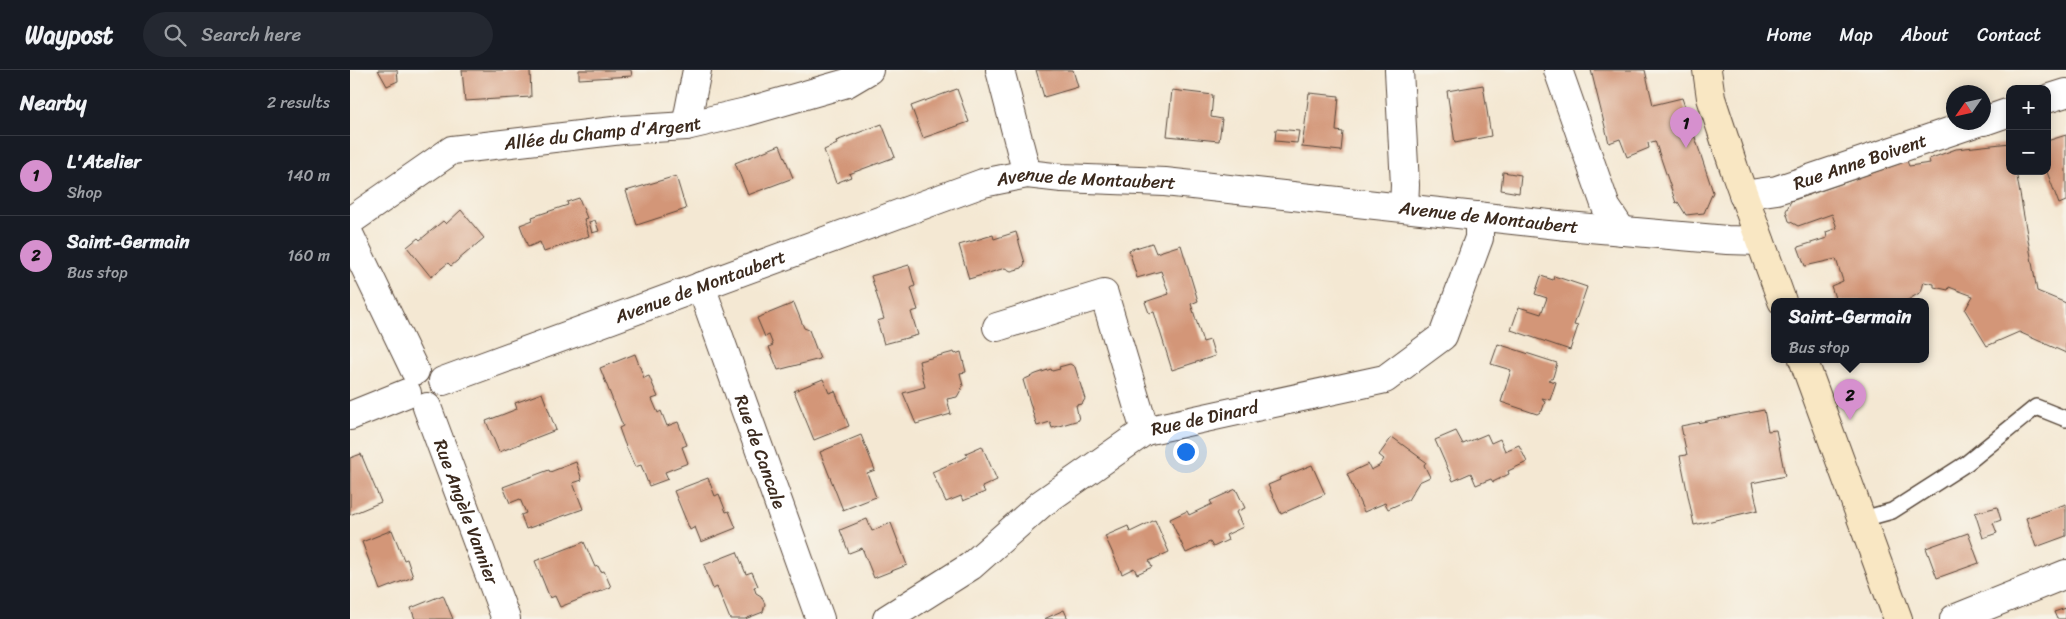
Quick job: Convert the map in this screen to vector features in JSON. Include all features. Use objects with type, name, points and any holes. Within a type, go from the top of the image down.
[{"type":"main road","points":[[1706,70],[1711,98],[1742,195],[1781,298]]},
{"type":"main road","points":[[1805,363],[1898,619]]},
{"type":"street","points":[[686,126],[697,70]]},
{"type":"street","name":"Allée du Champ d'Argent","points":[[350,221],[452,150],[622,130],[686,126],[746,112],[847,83],[870,70]]},
{"type":"street","points":[[1000,70],[1028,174]]},
{"type":"street","points":[[1399,70],[1406,185],[1404,207]]},
{"type":"street","points":[[1558,70],[1606,207],[1622,231]]},
{"type":"street","points":[[2051,98],[2066,93]]},
{"type":"street","points":[[1991,119],[2006,113]]},
{"type":"street","name":"Rue Anne Boivent","points":[[1742,195],[1777,190],[1954,130]]},
{"type":"street","name":"Avenue de Montaubert","points":[[416,390],[436,403],[444,392],[444,381],[983,183],[1028,174],[1062,178],[1165,182],[1622,231],[1760,241]]},
{"type":"street","name":"Rue de Dinard","points":[[887,619],[971,566],[1041,504],[1145,431],[1385,379],[1443,336],[1479,238],[1480,216]]},
{"type":"street","name":"Rue Angèle Vannier","points":[[350,236],[416,390],[506,619]]},
{"type":"street","name":"Rue de Cancale","points":[[701,286],[820,619]]},
{"type":"street","points":[[997,327],[1104,294],[1145,431]]},
{"type":"street","points":[[350,416],[416,390]]},
{"type":"street","points":[[1954,619],[2066,574]]},
{"type":"lane","points":[[1863,519],[1892,511],[1968,463],[2036,407],[2066,419]]},
{"type":"building","points":[[378,70],[397,70],[398,81],[387,86]]},
{"type":"building","points":[[462,70],[530,70],[531,97],[465,101]]},
{"type":"building","points":[[579,70],[631,70],[632,76],[579,79]]},
{"type":"building","points":[[1036,70],[1073,70],[1078,87],[1044,97]]},
{"type":"building","points":[[1591,70],[1645,70],[1653,105],[1682,98],[1713,192],[1704,213],[1686,215],[1678,202],[1676,203],[1655,141],[1648,143],[1649,148],[1627,157],[1620,139],[1609,143]]},
{"type":"building","points":[[1483,85],[1491,136],[1455,143],[1447,91]]},
{"type":"building","points":[[957,89],[969,122],[923,138],[911,106]]},
{"type":"building","points":[[1172,90],[1213,95],[1211,117],[1222,119],[1219,141],[1167,136]]},
{"type":"building","points":[[1309,93],[1339,96],[1336,131],[1343,132],[1341,151],[1302,147]]},
{"type":"building","points":[[882,124],[895,157],[849,174],[851,177],[836,183],[824,150],[837,144],[836,141]]},
{"type":"building","points":[[1276,129],[1299,131],[1297,143],[1275,141]]},
{"type":"building","points":[[2066,135],[2066,201],[2059,204],[2048,175],[2051,175],[2051,140]]},
{"type":"building","points":[[2006,143],[2006,175],[2017,175],[2037,291],[2066,303],[2066,353],[2019,332],[1987,346],[1965,310],[1973,296],[1949,287],[1948,290],[1934,287],[1934,284],[1924,282],[1921,292],[1911,298],[1835,298],[1831,286],[1843,281],[1836,259],[1805,266],[1798,247],[1827,238],[1826,232],[1837,228],[1832,214],[1798,226],[1789,221],[1786,211],[1791,201],[1907,161],[1909,166],[1930,163],[1929,159],[1956,149]]},
{"type":"building","points":[[780,145],[793,178],[748,195],[735,163]]},
{"type":"building","points":[[1503,172],[1521,175],[1519,193],[1501,190]]},
{"type":"building","points":[[676,176],[686,209],[637,225],[626,191]]},
{"type":"building","points":[[579,198],[587,218],[584,219],[589,236],[544,252],[540,242],[528,247],[520,225],[533,220],[532,217],[568,205],[567,202]]},
{"type":"building","points":[[461,210],[484,238],[451,266],[448,263],[431,277],[407,247],[418,238],[420,240],[443,221],[446,224]]},
{"type":"building","points":[[595,220],[599,231],[592,233],[589,222]]},
{"type":"building","points":[[1016,232],[1025,263],[1022,268],[1011,271],[1005,268],[969,279],[959,245],[993,235],[994,239]]},
{"type":"building","points":[[1152,243],[1156,253],[1181,245],[1198,301],[1191,304],[1203,342],[1210,340],[1215,356],[1172,370],[1154,312],[1149,313],[1145,302],[1169,294],[1161,271],[1137,278],[1129,250]]},
{"type":"building","points":[[909,265],[915,286],[911,288],[918,310],[911,312],[918,335],[884,344],[877,321],[884,319],[871,276]]},
{"type":"building","points":[[1541,276],[1553,280],[1554,276],[1587,287],[1574,325],[1578,326],[1570,350],[1511,330],[1519,307],[1541,314],[1547,298],[1535,294]]},
{"type":"building","points":[[794,303],[804,328],[809,330],[820,359],[778,370],[769,347],[773,345],[769,335],[765,337],[757,318]]},
{"type":"building","points":[[1498,344],[1557,363],[1553,377],[1548,380],[1556,382],[1550,400],[1542,398],[1545,402],[1542,411],[1537,414],[1501,402],[1511,370],[1491,364]]},
{"type":"building","points":[[954,352],[955,354],[961,352],[966,372],[960,373],[963,386],[957,397],[947,399],[951,414],[916,424],[903,393],[925,387],[919,361]]},
{"type":"building","points":[[635,354],[644,378],[649,376],[658,397],[652,399],[658,413],[661,411],[667,426],[678,422],[687,445],[682,447],[688,463],[665,472],[668,479],[649,486],[641,465],[635,467],[624,442],[619,428],[623,426],[600,368]]},
{"type":"building","points":[[1070,364],[1075,367],[1085,399],[1082,404],[1076,405],[1079,420],[1052,428],[1050,422],[1037,426],[1023,380],[1051,369],[1052,371],[1060,369],[1059,367]]},
{"type":"building","points":[[823,379],[829,393],[835,391],[849,426],[814,440],[794,391]]},
{"type":"building","points":[[542,393],[556,430],[499,452],[486,421],[517,409],[515,403]]},
{"type":"building","points":[[1764,410],[1768,431],[1776,430],[1785,476],[1752,483],[1758,510],[1694,525],[1680,456],[1687,455],[1681,426]]},
{"type":"building","points":[[1456,431],[1463,444],[1487,434],[1491,443],[1500,439],[1505,451],[1519,445],[1527,462],[1508,471],[1509,474],[1493,482],[1491,479],[1476,485],[1471,473],[1453,481],[1435,440]]},
{"type":"building","points":[[861,435],[875,470],[867,473],[876,497],[843,510],[820,452]]},
{"type":"building","points":[[1392,437],[1426,462],[1424,465],[1430,477],[1419,482],[1408,500],[1388,509],[1385,503],[1364,512],[1347,474],[1368,464],[1371,470],[1379,466],[1384,459],[1379,455]]},
{"type":"building","points":[[982,446],[997,480],[982,487],[985,492],[963,501],[961,496],[946,502],[932,472],[967,457],[966,453]]},
{"type":"building","points":[[361,454],[381,502],[350,515],[350,458]]},
{"type":"building","points":[[576,462],[582,480],[573,483],[583,509],[526,529],[521,515],[526,513],[520,499],[510,503],[503,487]]},
{"type":"building","points":[[1312,465],[1325,494],[1281,514],[1268,485],[1280,480],[1279,478]]},
{"type":"building","points":[[708,478],[715,496],[719,494],[726,512],[729,511],[736,528],[701,542],[695,527],[690,530],[674,491]]},
{"type":"building","points":[[1236,489],[1245,508],[1236,512],[1243,527],[1226,535],[1228,540],[1213,547],[1210,542],[1186,553],[1170,519],[1187,511],[1189,515],[1212,504],[1210,501]]},
{"type":"building","points":[[2066,504],[2066,536],[2036,547],[2026,518]]},
{"type":"building","points":[[1997,507],[2001,520],[1993,523],[1997,533],[1983,538],[1975,513]]},
{"type":"building","points":[[867,519],[872,531],[891,523],[907,565],[874,578],[862,548],[849,553],[840,530]]},
{"type":"building","points":[[1155,520],[1169,552],[1149,561],[1152,567],[1137,574],[1134,568],[1122,574],[1105,536],[1128,526],[1130,532]]},
{"type":"building","points":[[392,530],[404,560],[407,559],[413,577],[380,590],[362,542]]},
{"type":"building","points":[[1968,533],[1979,563],[1937,578],[1926,548]]},
{"type":"building","points":[[584,542],[595,567],[598,566],[601,572],[604,571],[611,587],[560,607],[555,596],[550,598],[535,561]]},
{"type":"building","points":[[737,552],[746,574],[752,572],[758,586],[754,587],[756,593],[761,596],[765,604],[763,612],[745,619],[730,619],[717,587],[713,589],[704,565]]},
{"type":"building","points":[[443,595],[453,619],[415,619],[411,608]]},
{"type":"building","points":[[2066,608],[2066,619],[2057,619],[2054,612]]},
{"type":"building","points":[[1064,610],[1068,619],[1044,619]]},
{"type":"place","name":"L'Atelier","points":[[1686,148]]},
{"type":"place","name":"Saint-Germain","points":[[1850,420]]}]
